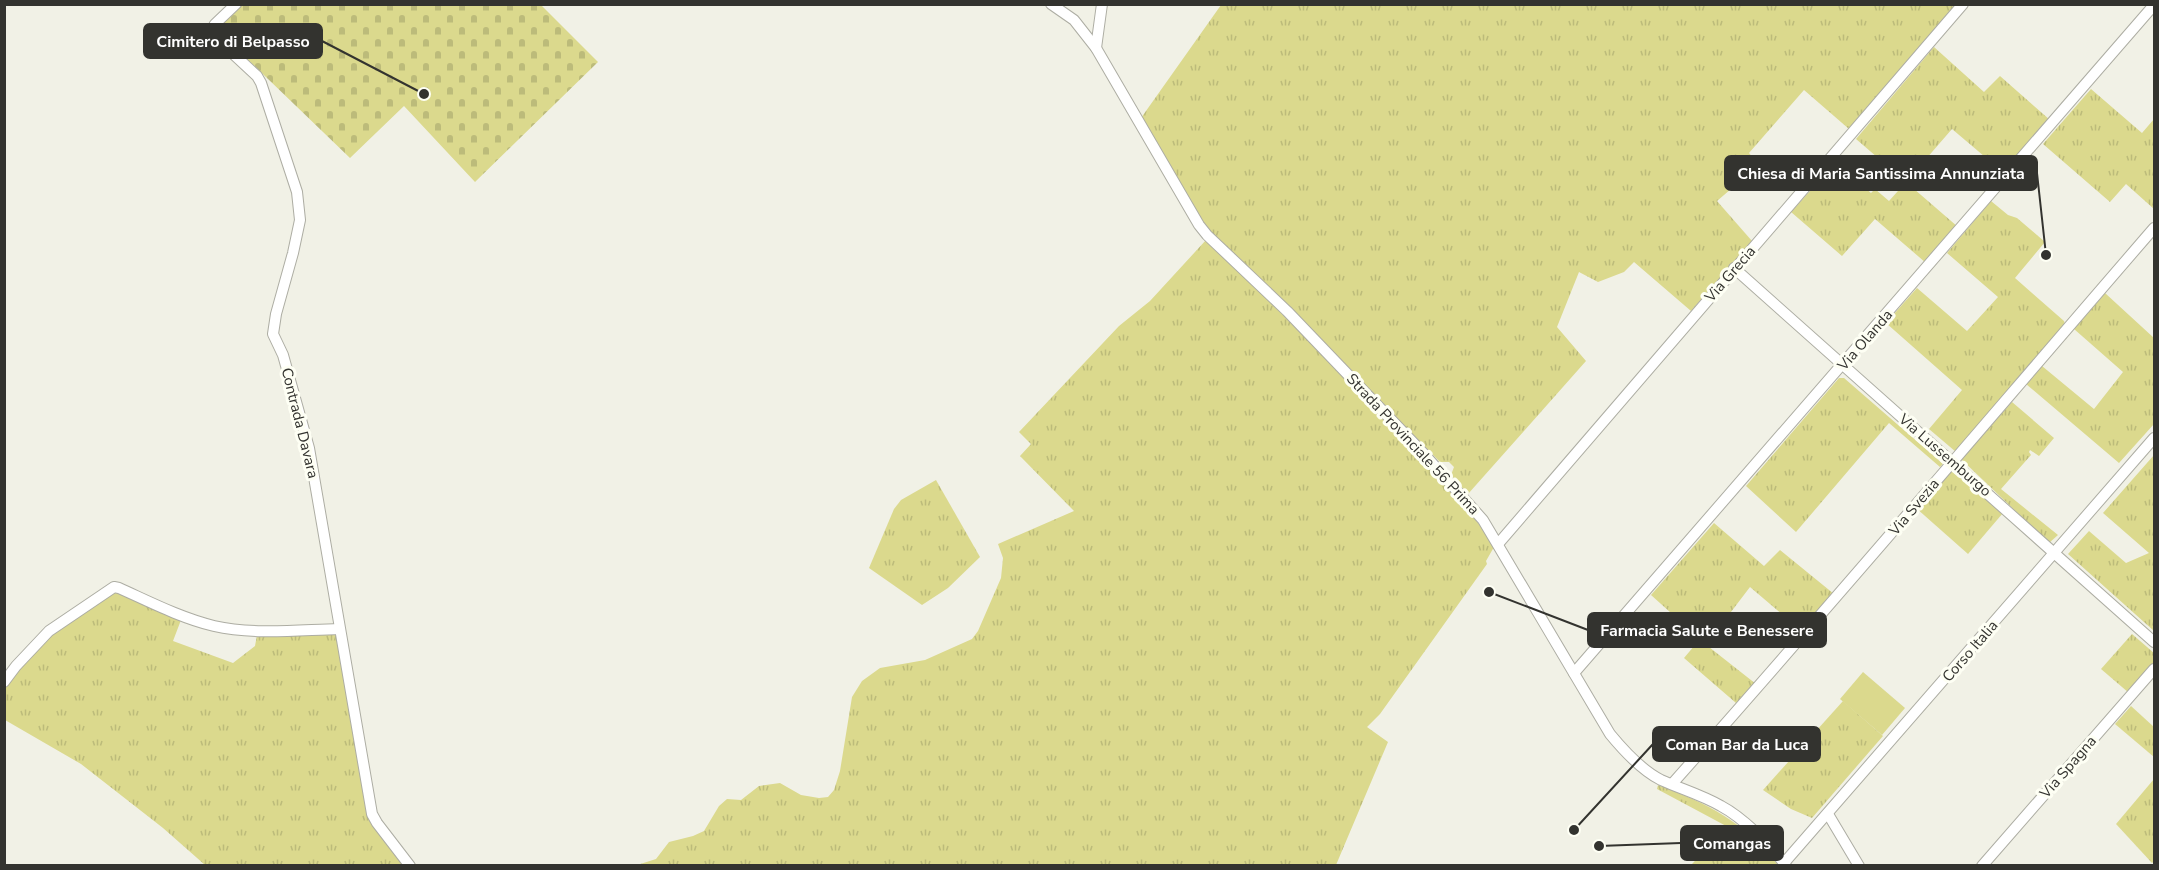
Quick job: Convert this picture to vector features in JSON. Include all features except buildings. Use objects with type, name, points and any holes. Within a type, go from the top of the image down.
[{"type":"street","name":"Contrada Davara","points":[[236,4],[215,24],[211,31],[257,76],[261,83],[297,192],[300,220],[298,235],[276,314],[273,334],[283,355],[309,448],[372,814],[376,823],[410,866]]},
{"type":"street","name":"Strada Provinciale 56 Prima","points":[[1051,4],[1074,20],[1096,48],[1203,230],[1287,311],[1424,454],[1483,520],[1610,734],[1620,746],[1649,772],[1723,807],[1746,824],[1785,864]]},
{"type":"street","points":[[1096,48],[1102,4]]},
{"type":"street","name":"Via Grecia","points":[[1498,544],[1963,4]]},
{"type":"street","name":"Via Olanda","points":[[1574,673],[2154,5]]},
{"type":"street","name":"Via Svezia","points":[[1672,784],[1806,634],[2154,228]]},
{"type":"street","name":"Via Lussemburgo","points":[[1734,268],[2154,642]]},
{"type":"street","name":"Corso Italia","points":[[1785,864],[2154,438]]},
{"type":"street","points":[[4,682],[49,631],[114,587],[186,618],[217,627],[254,631],[339,628]]},
{"type":"street","name":"Via Spagna","points":[[1982,866],[2154,669]]},
{"type":"street","points":[[1828,814],[1859,866]]},
{"type":"green space","points":[[242,5],[541,5],[598,62],[475,182],[404,106],[350,158],[216,29]]},
{"type":"green space","points":[[1221,5],[1957,5],[1849,129],[1804,90],[1749,153],[1759,165],[1717,201],[1752,241],[1691,311],[1634,262],[1624,272],[1598,282],[1579,272],[1557,327],[1586,361],[1468,494],[1451,475],[1454,467],[1449,462],[1440,462],[1210,231],[1185,201],[1141,118]]},
{"type":"green space","points":[[1934,47],[1984,92],[2000,76],[2050,120],[2004,173],[1952,129],[1906,182],[1856,139]]},
{"type":"green space","points":[[2091,89],[2142,133],[2154,119],[2154,209],[2126,184],[2110,202],[2043,144]]},
{"type":"green space","points":[[1840,158],[1850,167],[1849,174],[1871,193],[1875,189],[1889,201],[1906,182],[1958,227],[1926,263],[1875,219],[1842,256],[1791,212]]},
{"type":"green space","points":[[1991,201],[2008,215],[2017,218],[2045,242],[2015,278],[2065,324],[1956,452],[1929,429],[1962,390],[1886,323],[1917,288],[1967,331],[1998,297],[1947,253]]},
{"type":"green space","points":[[1206,240],[1335,367],[1443,482],[1476,520],[1494,547],[1486,561],[1487,564],[1380,714],[1367,727],[1388,742],[1336,865],[634,866],[656,859],[669,842],[704,831],[719,806],[727,799],[741,800],[759,786],[780,783],[801,795],[828,797],[834,790],[840,771],[852,697],[862,681],[880,668],[925,660],[972,639],[978,631],[1001,578],[1003,558],[998,544],[1074,511],[1020,456],[1031,444],[1019,432],[1119,326],[1150,301]]},
{"type":"green space","points":[[2105,293],[2154,338],[2154,424],[2119,463],[2026,384],[2042,366],[2094,409],[2123,372],[2074,329]]},
{"type":"green space","points":[[1839,378],[1844,378],[1943,464],[1940,467],[1889,423],[1796,532],[1746,486]]},
{"type":"green space","points":[[2012,402],[2054,438],[2039,456],[2030,450],[2031,455],[2001,489],[2058,535],[2049,543],[1962,460]]},
{"type":"green space","points":[[2154,455],[2154,631],[2068,554],[2089,531],[2126,563],[2149,553],[2103,513]]},
{"type":"green space","points":[[1952,470],[1955,470],[2003,513],[1968,554],[1916,508]]},
{"type":"green space","points":[[936,480],[980,557],[948,588],[922,605],[869,568],[894,509],[901,500]]},
{"type":"green space","points":[[1714,523],[1764,566],[1780,550],[1834,594],[1802,631],[1750,587],[1718,629],[1709,647],[1756,684],[1736,703],[1684,658],[1700,639],[1651,595]]},
{"type":"green space","points":[[114,591],[181,620],[173,641],[233,663],[255,646],[257,635],[336,633],[366,802],[407,865],[205,865],[163,828],[81,764],[5,720],[5,687],[48,636]]},
{"type":"green space","points":[[2132,634],[2154,653],[2154,663],[2129,693],[2101,669]]},
{"type":"green space","points":[[1863,672],[1905,708],[1882,735],[1840,699]]},
{"type":"green space","points":[[1843,701],[1883,736],[1812,818],[1791,809],[1763,790]]},
{"type":"green space","points":[[2131,706],[2154,727],[2154,757],[2115,724]]},
{"type":"green space","points":[[2154,779],[2154,861],[2152,863],[2116,824]]},
{"type":"green space","points":[[1658,785],[1709,807],[1739,826],[1778,865],[1691,865],[1728,827],[1657,789]]},
{"type":"place","name":"Cimitero di Belpasso","points":[[424,94]]},
{"type":"place","name":"Chiesa di Maria Santissima Annunziata","points":[[2046,255]]},
{"type":"place","name":"Farmacia Salute e Benessere","points":[[1489,592]]},
{"type":"place","name":"Coman Bar da Luca","points":[[1574,830]]},
{"type":"place","name":"Comangas","points":[[1599,846]]}]
